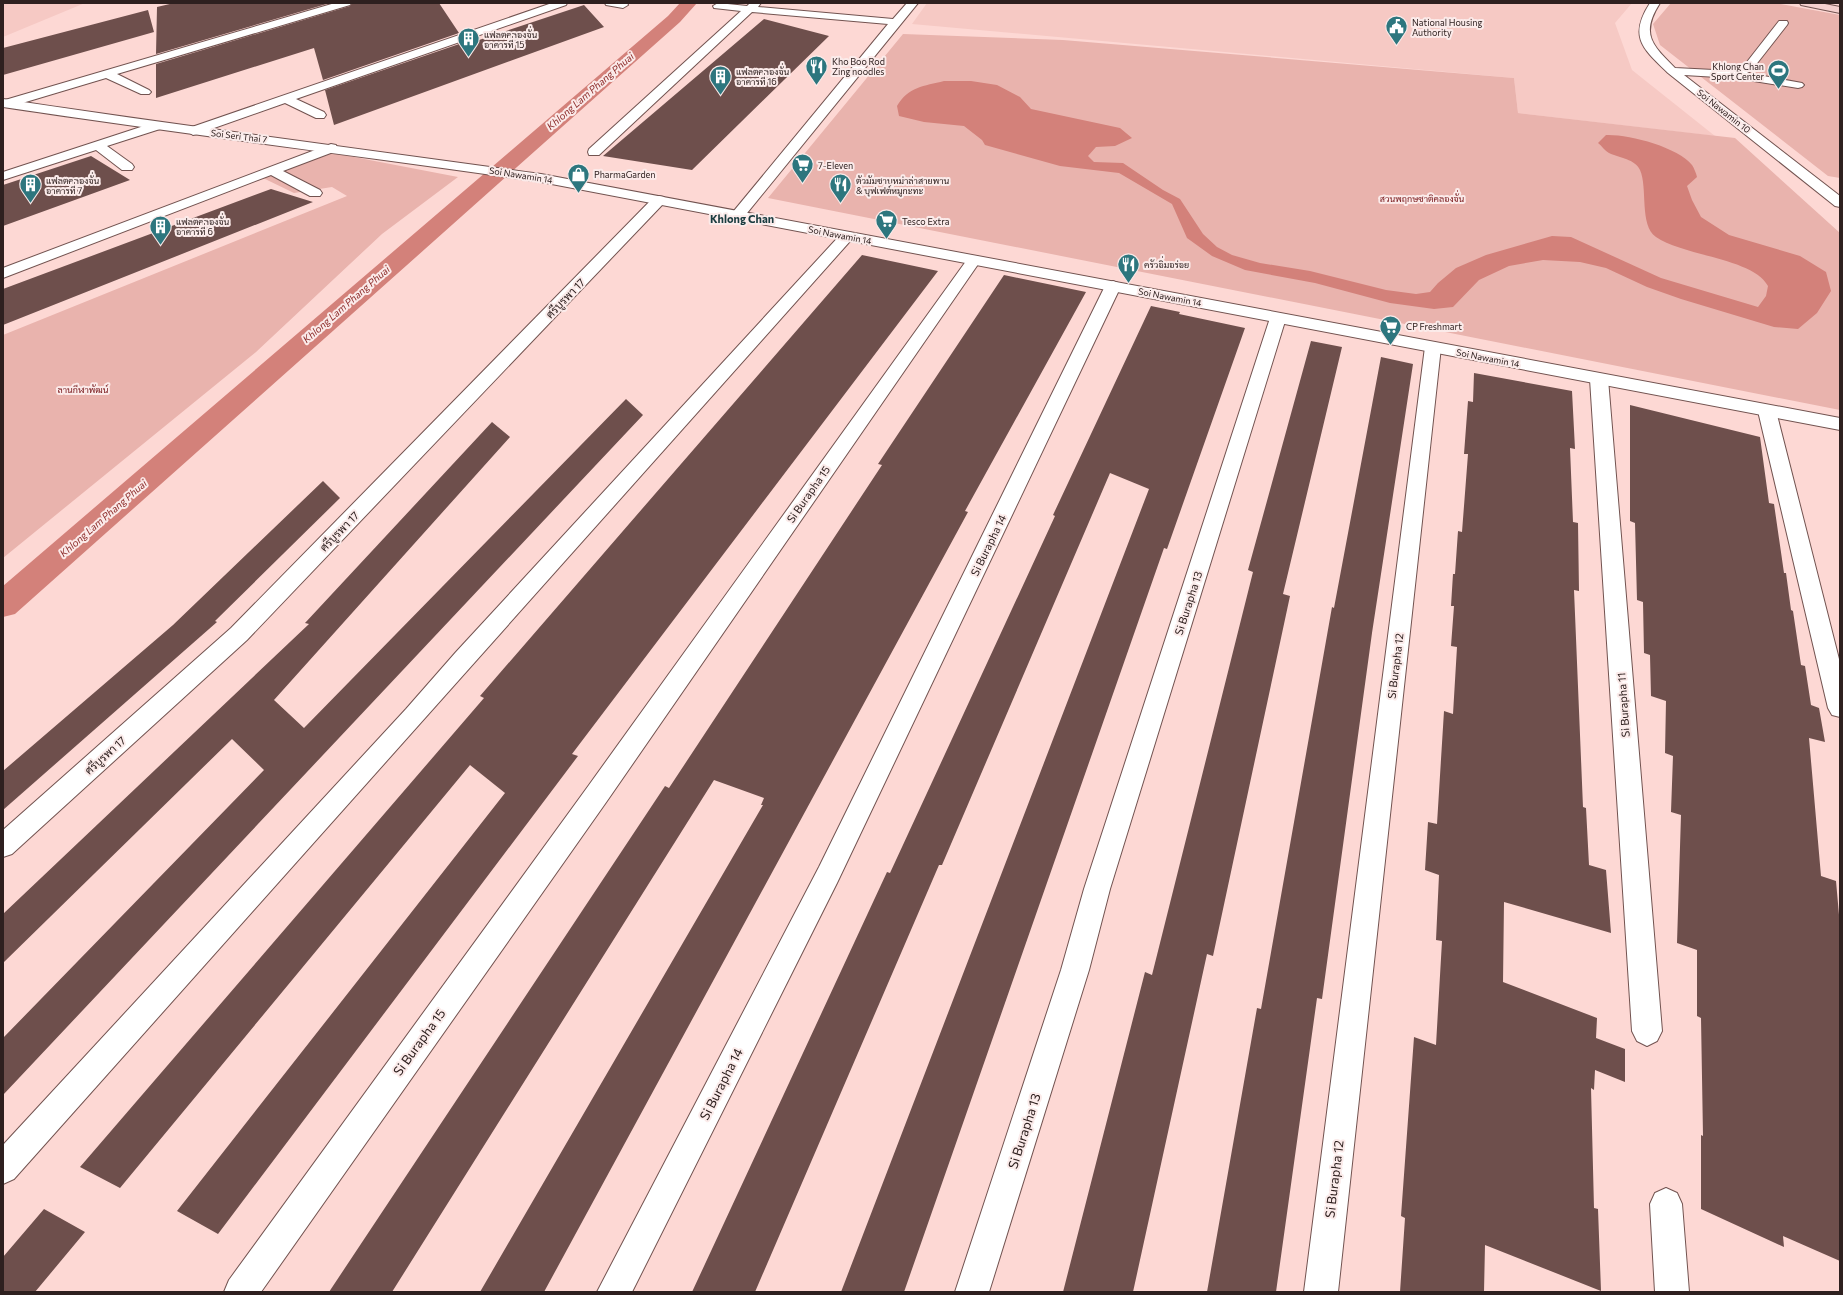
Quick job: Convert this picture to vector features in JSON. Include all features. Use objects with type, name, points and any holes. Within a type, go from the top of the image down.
[{"type":"main road","points":[[1805,3],[1840,10]]},
{"type":"street","points":[[6,103],[346,3]]},
{"type":"street","points":[[193,131],[284,98],[562,3]]},
{"type":"street","points":[[610,3],[623,5]]},
{"type":"street","points":[[738,215],[913,3]]},
{"type":"street","name":"Soi Nawamin 10","points":[[1655,3],[1644,20],[1642,31],[1645,41],[1672,71],[1840,203]]},
{"type":"street","points":[[718,6],[753,6],[896,22]]},
{"type":"street","points":[[594,152],[753,6]]},
{"type":"street","points":[[1735,75],[1747,69],[1783,23]]},
{"type":"street","points":[[1672,71],[1735,75],[1798,84]]},
{"type":"street","points":[[107,74],[145,92]]},
{"type":"street","points":[[284,98],[320,115]]},
{"type":"street","name":"Soi Seri Thai 7","points":[[6,103],[156,126],[476,168]]},
{"type":"street","points":[[3,176],[156,126]]},
{"type":"street","points":[[97,145],[127,167]]},
{"type":"street","points":[[3,273],[331,148]]},
{"type":"street","name":"Soi Nawamin 14","points":[[476,168],[541,178],[660,200],[1840,424]]},
{"type":"street","points":[[273,171],[315,193]]},
{"type":"street","points":[[1815,182],[1840,186]]},
{"type":"street","name":"ศรีบูรพา 17","points":[[3,846],[239,634],[660,200]]},
{"type":"street","points":[[3,1168],[414,716],[464,658],[847,236]]},
{"type":"street","name":"Si Burapha 15","points":[[241,1292],[598,793],[642,727],[974,260]]},
{"type":"street","name":"Si Burapha 14","points":[[614,1292],[828,875],[1113,286]]},
{"type":"street","name":"Si Burapha 13","points":[[972,1292],[1075,970],[1097,888],[1278,318]]},
{"type":"street","name":"Si Burapha 12","points":[[1321,1292],[1433,347]]},
{"type":"street","name":"Si Burapha 11","points":[[1599,378],[1648,1031]]},
{"type":"street","points":[[1767,411],[1840,708]]},
{"type":"street","points":[[1666,1204],[1672,1292]]},
{"type":"shaded area","points":[[3,3],[85,3],[3,37]]},
{"type":"shaded area","name":"National Housing Authority","points":[[927,3],[1632,3],[1615,23],[1632,70],[1715,136],[1518,113],[1514,78],[912,24]]},
{"type":"shaded area","points":[[944,81],[971,81],[997,85],[1020,97],[1031,109],[1120,128],[1132,138],[1115,146],[1096,147],[1088,156],[1094,162],[1123,163],[1163,190],[1180,199],[1203,234],[1217,247],[1232,255],[1260,263],[1310,271],[1386,290],[1416,294],[1430,292],[1456,268],[1486,255],[1552,236],[1571,237],[1661,278],[1758,307],[1766,296],[1768,286],[1760,277],[1748,269],[1733,263],[1683,249],[1668,243],[1656,237],[1651,231],[1647,224],[1642,178],[1638,166],[1627,159],[1609,153],[1598,143],[1606,135],[1615,135],[1639,139],[1664,147],[1685,159],[1692,165],[1697,177],[1687,186],[1692,200],[1701,217],[1729,235],[1800,256],[1826,272],[1831,291],[1817,313],[1798,329],[1774,327],[1681,299],[1647,287],[1606,268],[1580,262],[1543,260],[1509,266],[1479,280],[1453,307],[1434,309],[1390,303],[1315,283],[1245,270],[1212,256],[1187,238],[1172,204],[1119,173],[1060,166],[985,145],[982,140],[964,126],[924,122],[899,116],[897,106],[911,91],[923,86]]},
{"type":"green space","name":"Khlong Chan Sport Center","points":[[1671,3],[1776,3],[1840,15],[1840,178],[1828,176],[1660,45],[1653,24]]},
{"type":"green space","name":"สวนพฤกษชาติคลองจั่น","points":[[903,34],[1063,40],[1514,78],[1518,113],[1735,138],[1840,233],[1840,410],[768,198]]},
{"type":"green space","name":"ลานกีฬาพัฒน์","points":[[333,153],[458,177],[382,234],[256,352],[3,558],[3,335],[347,196],[332,187],[294,193],[263,178]]},
{"type":"building","points":[[174,3],[330,3],[156,54],[157,7]]},
{"type":"building","points":[[352,3],[439,3],[459,33],[323,80],[314,48],[156,98],[156,64],[350,6]]},
{"type":"building","name":"แฟลตคลองจั่น อาคารที่ 15","points":[[584,5],[604,27],[334,125],[325,90],[465,42],[467,44]]},
{"type":"building","points":[[148,10],[154,32],[3,75],[3,48]]},
{"type":"building","name":"แฟลตคลองจั่น อาคารที่ 16","points":[[764,19],[829,36],[692,170],[603,156]]},
{"type":"building","name":"แฟลตคลองจั่น อาคารที่ 7","points":[[91,156],[130,180],[3,226],[3,185]]},
{"type":"building","name":"แฟลตคลองจั่น อาคารที่ 6","points":[[271,189],[313,202],[3,325],[3,289]]},
{"type":"building","points":[[862,255],[938,271],[572,754],[578,756],[218,1234],[177,1211],[505,793],[470,765],[120,1188],[80,1167],[484,698],[480,696]]},
{"type":"building","points":[[1004,275],[1086,292],[965,511],[968,512],[544,1292],[480,1292],[763,805],[761,805],[764,798],[714,780],[392,1292],[329,1292],[665,786],[669,788],[882,465],[878,464]]},
{"type":"building","points":[[1151,306],[1180,312],[1179,314],[1245,328],[1167,549],[1164,548],[904,1292],[841,1292],[1149,489],[1110,473],[942,865],[939,865],[755,1292],[692,1292],[887,872],[890,873],[1055,516],[1053,515]]},
{"type":"building","points":[[1311,341],[1342,347],[1283,594],[1290,596],[1213,956],[1207,954],[1133,1292],[1063,1292],[1145,972],[1152,975],[1253,572],[1248,570]]},
{"type":"building","points":[[1381,357],[1413,364],[1372,633],[1322,999],[1317,998],[1276,1292],[1207,1292],[1257,1008],[1261,1009],[1332,607],[1334,608]]},
{"type":"building","points":[[1474,373],[1572,391],[1575,449],[1570,448],[1573,522],[1578,523],[1579,591],[1574,590],[1583,807],[1586,808],[1589,865],[1606,870],[1611,933],[1504,902],[1503,982],[1597,1018],[1596,1038],[1625,1049],[1625,1082],[1595,1070],[1594,1090],[1591,1088],[1594,1208],[1598,1209],[1601,1291],[1485,1245],[1484,1292],[1400,1292],[1405,1218],[1401,1216],[1414,1037],[1436,1045],[1442,941],[1436,940],[1439,875],[1425,870],[1428,822],[1437,824],[1444,711],[1453,714],[1457,647],[1451,646],[1454,606],[1451,606],[1458,531],[1462,532],[1468,454],[1464,454],[1468,401],[1473,402]]},
{"type":"building","points":[[626,399],[643,415],[3,1095],[3,1038],[264,770],[232,739],[3,963],[3,914],[309,624],[305,623],[492,422],[510,437],[274,700],[304,728]]},
{"type":"building","points":[[1630,405],[1760,437],[1769,503],[1774,504],[1784,573],[1786,573],[1801,665],[1805,666],[1811,705],[1819,708],[1825,742],[1809,738],[1821,876],[1836,881],[1840,926],[1840,1261],[1783,1236],[1784,1247],[1701,1209],[1701,1135],[1703,1136],[1701,1018],[1697,1016],[1697,950],[1677,943],[1681,815],[1671,812],[1673,756],[1665,753],[1666,701],[1651,696],[1650,655],[1644,653],[1643,602],[1637,600],[1635,523],[1630,521]]},
{"type":"building","points":[[323,481],[340,498],[215,621],[217,622],[3,810],[3,771],[173,625]]},
{"type":"building","points":[[44,1209],[85,1232],[35,1292],[3,1292],[3,1257]]},
{"type":"waterway","name":"Khlong Lam Phang Phuai","points":[[3,605],[674,19],[689,3]]},
{"type":"place","name":"National Housing Authority","points":[[1397,46]]},
{"type":"place","name":"แฟลตคลองจั่น อาคารที่ 15","points":[[469,58]]},
{"type":"place","name":"Kho Boo Rod Zing noodles","points":[[816,86]]},
{"type":"place","name":"Khlong Chan Sport Center","points":[[1779,90]]},
{"type":"place","name":"แฟลตคลองจั่น อาคารที่ 16","points":[[721,96]]},
{"type":"place","name":"7-Eleven","points":[[803,184]]},
{"type":"place","name":"PharmaGarden","points":[[578,194]]},
{"type":"place","name":"แฟลตคลองจั่น อาคารที่ 7","points":[[31,204]]},
{"type":"place","name":"ตัวมัมชาบูหม่าล่าสายพาน & บุฟเฟต์หมูกะทะ","points":[[840,204]]},
{"type":"place","name":"Tesco Extra","points":[[887,240]]},
{"type":"place","name":"แฟลตคลองจั่น อาคารที่ 6","points":[[161,246]]},
{"type":"place","name":"ครัวอิ่มอร่อย","points":[[1129,284]]},
{"type":"place","name":"CP Freshmart","points":[[1391,346]]},
{"type":"district","name":"Khlong Chan","points":[[742,218]]}]
